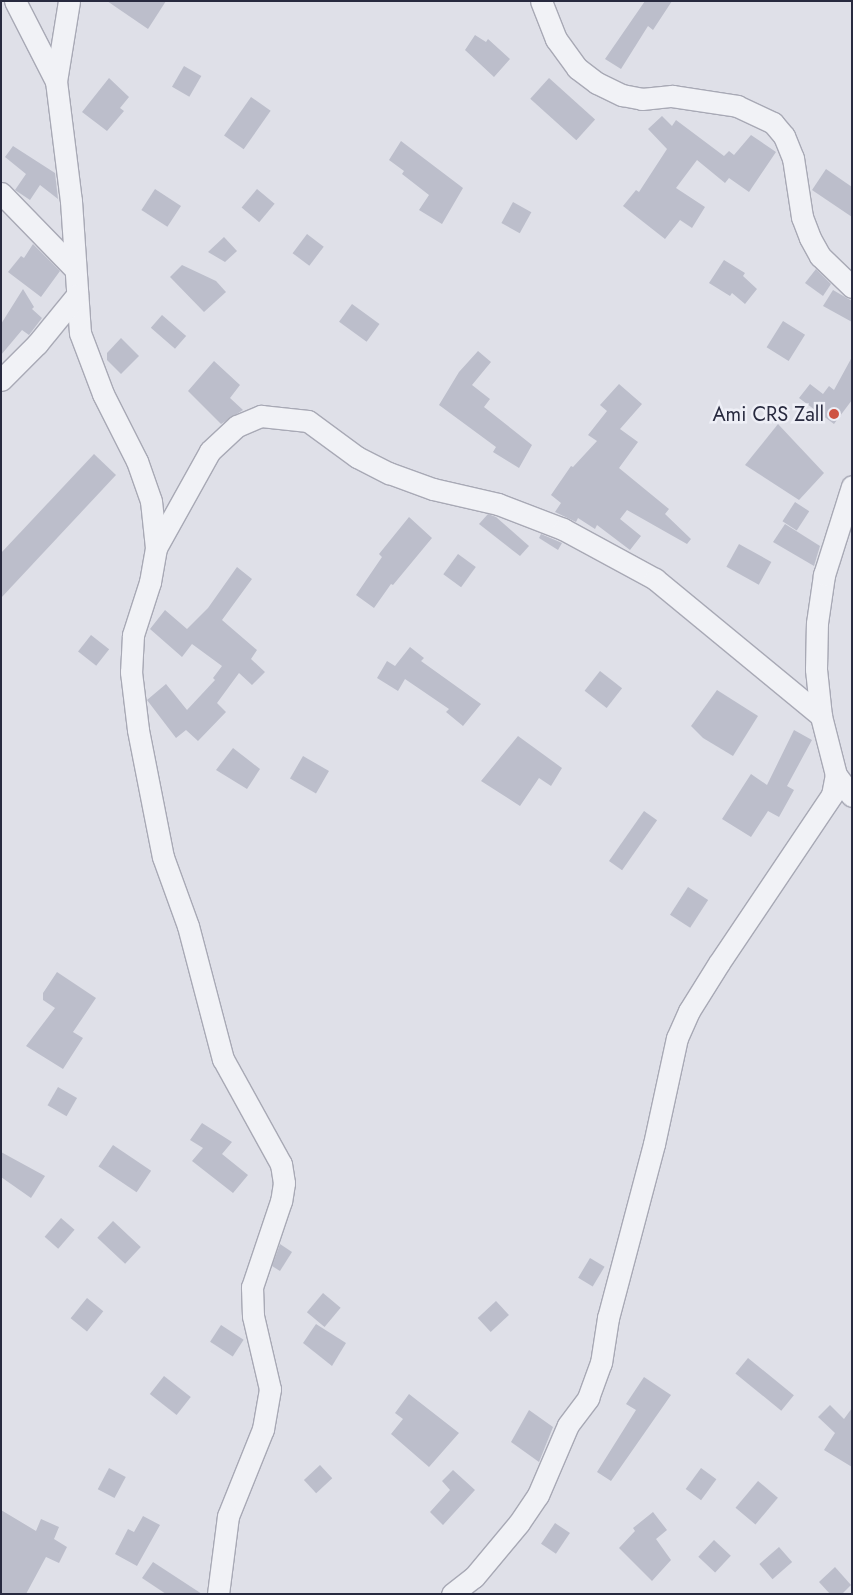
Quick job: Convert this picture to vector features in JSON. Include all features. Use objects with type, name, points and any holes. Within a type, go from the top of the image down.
[{"type":"street","points":[[15,1],[56,81]]},
{"type":"street","points":[[69,1],[56,81],[71,200],[80,333],[103,394],[137,460],[151,502],[156,548],[150,582],[133,635],[131,672],[163,857],[188,926],[223,1059],[281,1164],[284,1183],[281,1201],[252,1287],[253,1316],[270,1389],[263,1429],[228,1516],[218,1594]]},
{"type":"street","points":[[541,1],[556,39],[577,68],[597,83],[622,95],[642,99],[672,96],[737,106],[773,123],[784,136],[792,158],[802,217],[810,238],[820,256],[852,288]]},
{"type":"street","points":[[1,193],[76,269]]},
{"type":"street","points":[[1,380],[37,344],[77,294]]},
{"type":"street","points":[[156,548],[210,451],[237,426],[261,416],[308,421],[357,457],[390,474],[433,489],[498,504],[563,529],[655,579],[820,716]]},
{"type":"street","points":[[852,486],[824,575],[819,604],[816,669],[820,716],[836,775],[852,796]]},
{"type":"street","points":[[452,1594],[474,1577],[519,1523],[538,1495],[568,1425],[588,1398],[599,1369],[608,1318],[654,1144],[677,1038],[688,1010],[756,905],[814,826],[832,795],[836,775]]},
{"type":"building","points":[[107,1],[166,1],[148,29]]},
{"type":"building","points":[[645,1],[672,1],[653,30],[648,26],[621,69],[605,59]]},
{"type":"building","points":[[475,35],[486,42],[488,39],[510,59],[494,77],[465,50]]},
{"type":"building","points":[[184,66],[201,76],[189,97],[172,87]]},
{"type":"building","points":[[109,78],[129,97],[120,108],[124,111],[107,131],[82,112]]},
{"type":"building","points":[[549,78],[595,119],[576,140],[530,99]]},
{"type":"building","points":[[251,97],[271,111],[244,149],[224,136]]},
{"type":"building","points":[[662,116],[672,126],[676,120],[724,156],[729,151],[734,155],[751,135],[776,152],[749,192],[729,178],[725,183],[697,160],[676,188],[705,207],[692,228],[680,220],[665,239],[623,206],[636,190],[639,192],[667,149],[648,129]]},
{"type":"building","points":[[401,141],[463,188],[442,224],[419,210],[429,195],[402,174],[404,171],[389,160]]},
{"type":"building","points":[[13,146],[55,173],[58,199],[40,185],[30,200],[15,190],[26,174],[5,157]]},
{"type":"building","points":[[826,169],[852,187],[852,217],[812,190]]},
{"type":"building","points":[[155,189],[181,206],[167,227],[141,210]]},
{"type":"building","points":[[257,189],[275,204],[259,222],[242,207]]},
{"type":"building","points":[[513,202],[531,212],[520,233],[501,223]]},
{"type":"building","points":[[307,234],[324,247],[309,266],[293,253]]},
{"type":"building","points":[[224,237],[237,251],[225,262],[208,252]]},
{"type":"building","points":[[33,244],[60,271],[41,297],[8,272],[21,256],[24,258]]},
{"type":"building","points":[[724,260],[745,273],[743,276],[757,289],[745,304],[732,293],[730,296],[709,283]]},
{"type":"building","points":[[182,265],[216,281],[226,292],[204,312],[170,277]]},
{"type":"building","points":[[816,269],[831,284],[823,296],[805,283]]},
{"type":"building","points":[[23,289],[34,307],[32,309],[42,318],[29,335],[22,330],[1,355],[1,324]]},
{"type":"building","points":[[833,290],[852,301],[852,322],[823,306]]},
{"type":"building","points":[[352,304],[380,324],[367,342],[339,322]]},
{"type":"building","points":[[162,315],[186,336],[175,349],[151,328]]},
{"type":"building","points":[[783,321],[805,335],[789,361],[767,347]]},
{"type":"building","points":[[121,338],[139,356],[121,374],[107,360],[107,353]]},
{"type":"building","points":[[478,351],[491,362],[472,385],[490,399],[484,407],[532,445],[519,468],[493,452],[496,447],[439,405],[459,372]]},
{"type":"building","points":[[852,357],[852,400],[834,424],[799,398],[810,384],[823,394],[829,386],[834,390]]},
{"type":"building","points":[[214,361],[240,385],[230,398],[243,410],[221,424],[188,391]]},
{"type":"building","points":[[619,384],[642,404],[620,429],[638,442],[619,468],[669,509],[665,514],[691,539],[687,544],[627,510],[620,519],[641,536],[630,550],[597,525],[595,529],[578,518],[576,522],[555,512],[561,503],[551,495],[571,466],[573,467],[597,441],[588,435],[607,411],[600,405]]},
{"type":"building","points":[[778,424],[824,473],[799,500],[745,465]]},
{"type":"building","points":[[94,454],[116,475],[1,598],[1,553]]},
{"type":"building","points":[[795,502],[809,511],[797,531],[782,521]]},
{"type":"building","points":[[488,514],[496,517],[529,546],[520,556],[479,524]]},
{"type":"building","points":[[409,517],[432,538],[393,585],[391,584],[374,608],[356,595],[382,557],[379,554]]},
{"type":"building","points":[[785,524],[820,546],[814,566],[773,542]]},
{"type":"building","points":[[541,534],[562,543],[558,550],[539,538]]},
{"type":"building","points":[[739,544],[771,562],[759,585],[726,567]]},
{"type":"building","points":[[458,554],[476,567],[461,587],[443,574]]},
{"type":"building","points":[[237,567],[252,579],[222,620],[257,650],[251,659],[265,672],[252,685],[239,673],[217,703],[226,712],[198,741],[186,730],[176,738],[147,700],[166,684],[187,710],[215,680],[213,678],[222,666],[192,644],[182,657],[150,629],[165,610],[187,629],[208,608]]},
{"type":"building","points":[[91,635],[109,649],[96,666],[78,652]]},
{"type":"building","points":[[410,647],[424,658],[421,661],[481,704],[463,726],[446,712],[449,709],[405,679],[398,691],[377,678],[387,661],[395,666]]},
{"type":"building","points":[[600,671],[622,688],[607,708],[585,691]]},
{"type":"building","points":[[717,690],[758,716],[733,756],[703,738],[691,726]]},
{"type":"building","points":[[794,730],[812,740],[787,786],[794,790],[779,817],[768,811],[751,837],[722,819],[751,774],[767,785]]},
{"type":"building","points":[[518,736],[562,768],[551,786],[539,778],[520,806],[481,781]]},
{"type":"building","points":[[233,748],[260,769],[247,789],[216,770]]},
{"type":"building","points":[[303,756],[329,771],[316,794],[290,779]]},
{"type":"building","points":[[644,811],[657,820],[622,870],[609,861]]},
{"type":"building","points":[[688,887],[708,900],[690,928],[670,915]]},
{"type":"building","points":[[57,972],[96,998],[73,1032],[83,1038],[63,1069],[26,1046],[55,1008],[43,1000],[43,993]]},
{"type":"building","points":[[58,1087],[77,1098],[67,1116],[47,1105]]},
{"type":"building","points":[[202,1123],[232,1142],[222,1154],[248,1175],[233,1193],[192,1161],[203,1148],[190,1140]]},
{"type":"building","points":[[113,1145],[151,1171],[137,1192],[98,1167]]},
{"type":"building","points":[[1,1152],[45,1176],[31,1198],[1,1177]]},
{"type":"building","points":[[61,1218],[75,1230],[58,1249],[45,1237]]},
{"type":"building","points":[[113,1221],[141,1247],[125,1264],[97,1238]]},
{"type":"building","points":[[280,1244],[292,1252],[280,1271],[272,1266]]},
{"type":"building","points":[[590,1258],[605,1267],[593,1286],[578,1278]]},
{"type":"building","points":[[323,1293],[341,1308],[325,1327],[307,1312]]},
{"type":"building","points":[[87,1298],[103,1311],[87,1331],[71,1318]]},
{"type":"building","points":[[496,1301],[509,1315],[491,1332],[478,1318]]},
{"type":"building","points":[[316,1324],[346,1343],[332,1366],[303,1343]]},
{"type":"building","points":[[221,1325],[244,1340],[233,1356],[210,1342]]},
{"type":"building","points":[[748,1358],[794,1395],[781,1411],[735,1374]]},
{"type":"building","points":[[164,1376],[191,1397],[177,1415],[150,1394]]},
{"type":"building","points":[[644,1377],[671,1395],[611,1481],[597,1472],[636,1410],[626,1404]]},
{"type":"building","points":[[409,1394],[459,1433],[429,1467],[391,1434],[403,1419],[395,1413]]},
{"type":"building","points":[[830,1405],[844,1419],[852,1408],[852,1467],[824,1450],[835,1433],[818,1417]]},
{"type":"building","points":[[529,1410],[553,1427],[539,1462],[511,1442]]},
{"type":"building","points":[[320,1465],[332,1478],[316,1493],[304,1480]]},
{"type":"building","points":[[109,1468],[126,1477],[115,1498],[98,1489]]},
{"type":"building","points":[[701,1468],[716,1479],[701,1500],[686,1489]]},
{"type":"building","points":[[453,1470],[475,1490],[443,1525],[430,1512],[450,1490],[442,1481]]},
{"type":"building","points":[[758,1481],[778,1498],[755,1525],[736,1508]]},
{"type":"building","points":[[1,1510],[36,1531],[41,1519],[59,1527],[54,1539],[67,1547],[59,1563],[46,1557],[26,1594],[1,1594]]},
{"type":"building","points":[[653,1512],[667,1530],[656,1539],[671,1560],[652,1581],[619,1548],[635,1531],[633,1528]]},
{"type":"building","points":[[143,1516],[160,1525],[137,1566],[115,1554],[128,1529],[134,1532]]},
{"type":"building","points":[[555,1523],[570,1533],[556,1554],[541,1544]]},
{"type":"building","points":[[714,1540],[731,1556],[715,1573],[698,1557]]},
{"type":"building","points":[[779,1547],[792,1562],[772,1579],[759,1564]]},
{"type":"building","points":[[153,1562],[202,1594],[166,1594],[142,1578]]},
{"type":"building","points":[[835,1567],[851,1585],[842,1594],[830,1594],[819,1582]]},
{"type":"place","name":"Ami CRS Zall","points":[[834,414]]}]
